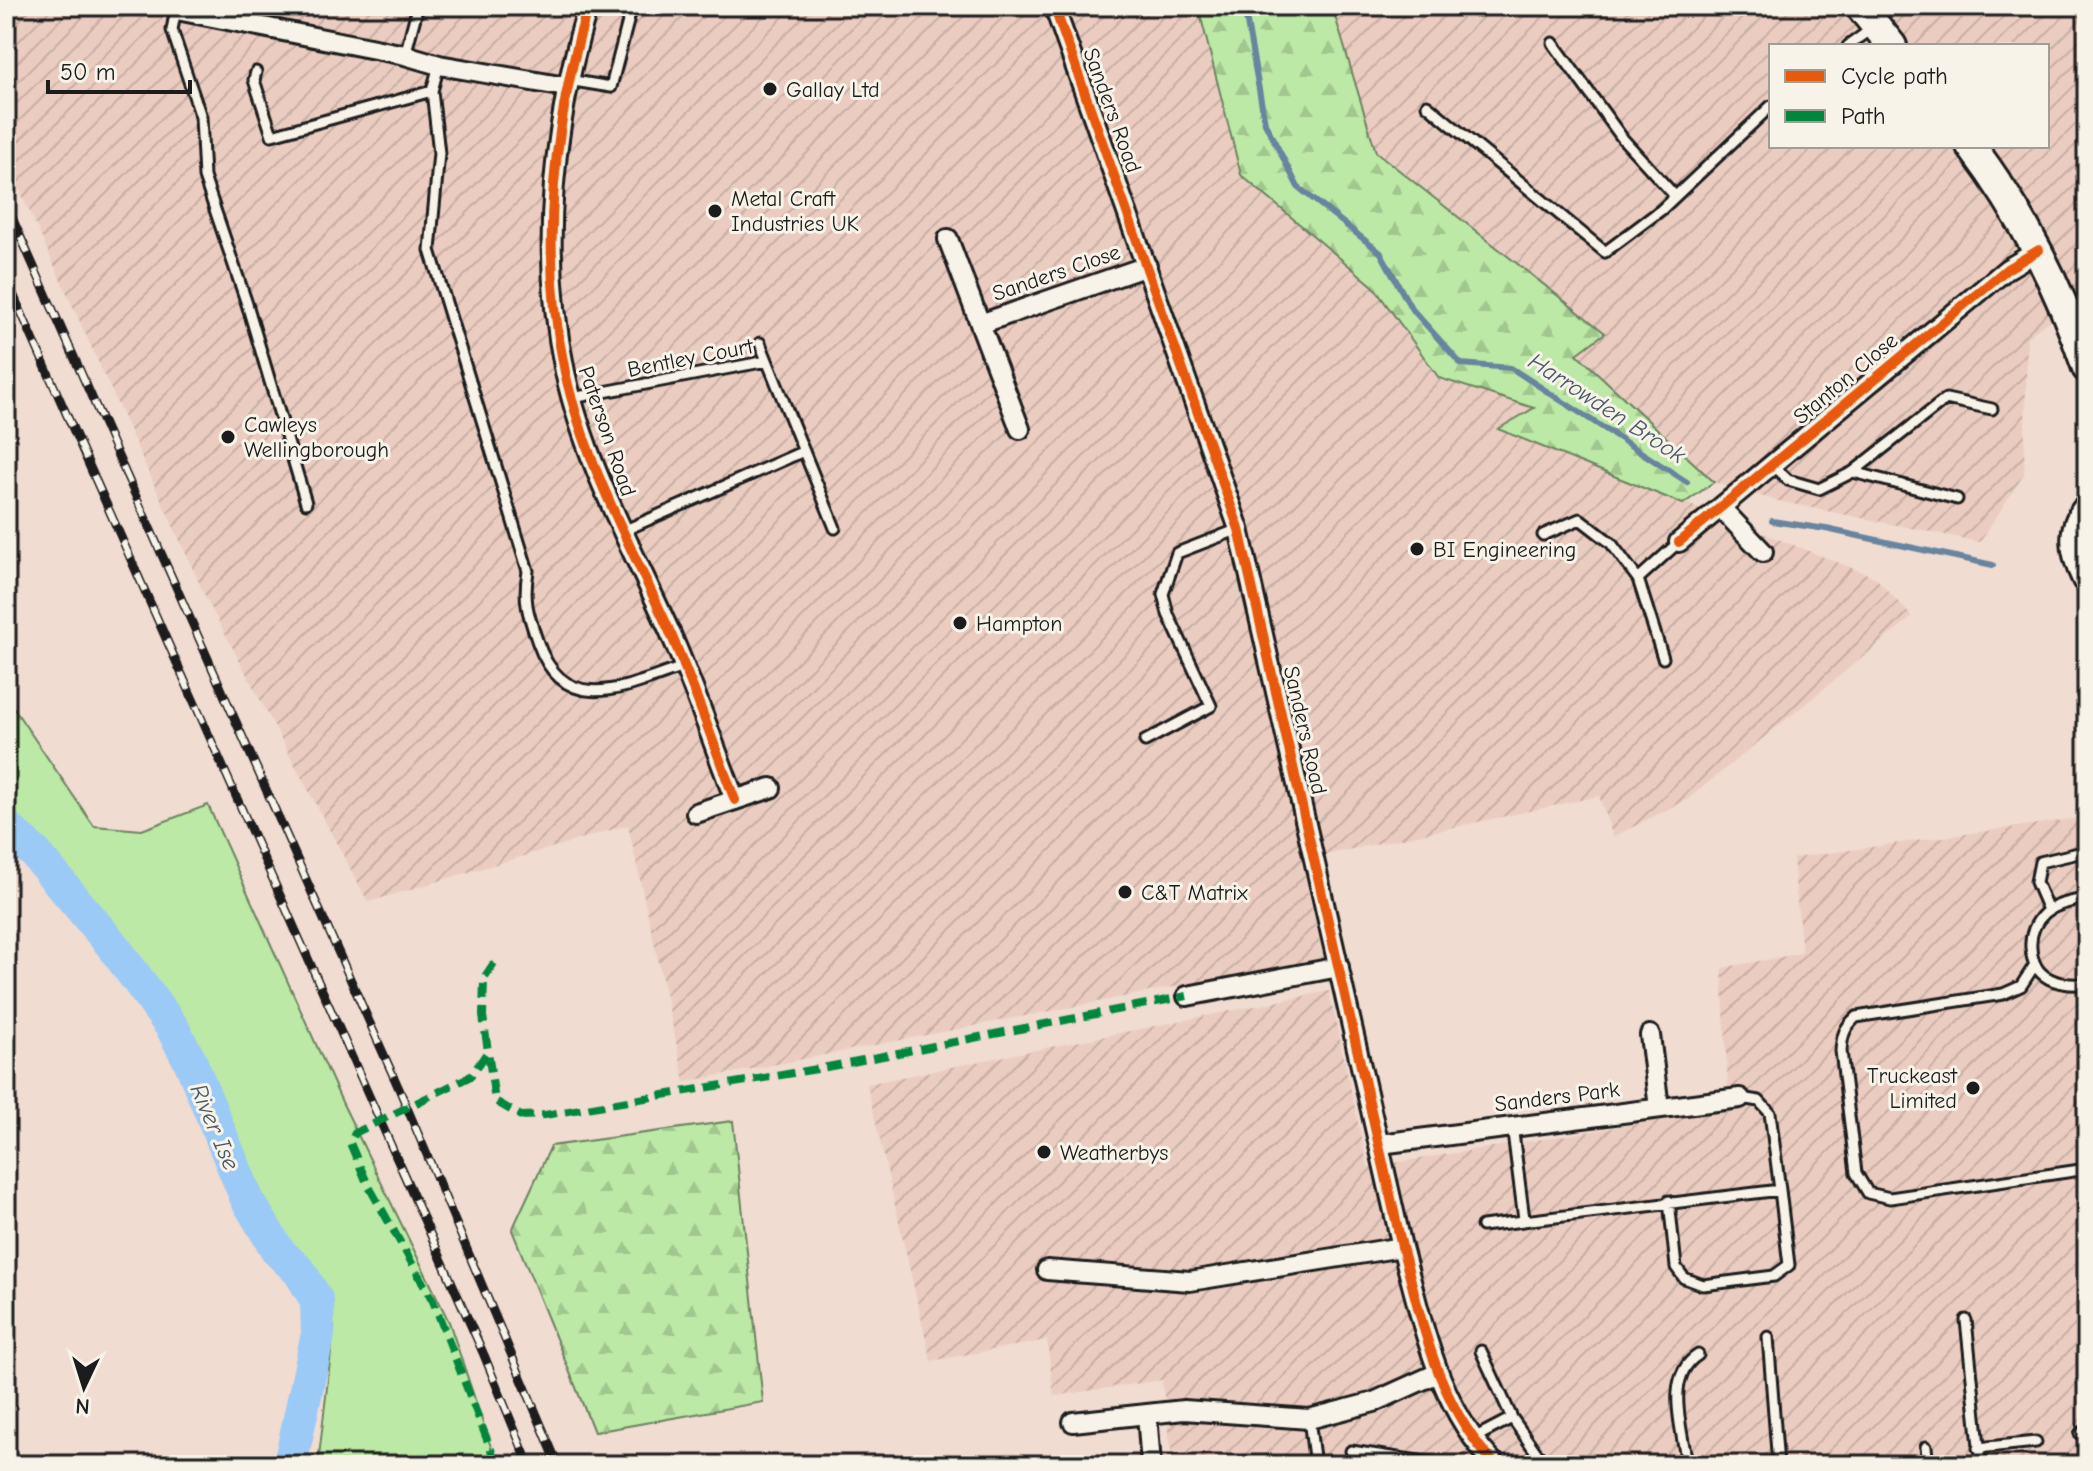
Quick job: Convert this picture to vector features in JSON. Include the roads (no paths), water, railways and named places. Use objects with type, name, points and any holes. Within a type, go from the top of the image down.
[{"type":"main road","points":[[1972,148],[2005,192],[2039,250],[2068,312],[2087,368]]},
{"type":"main road","points":[[2086,506],[2076,537],[2077,560],[2087,579]]},
{"type":"street","name":"Paterson Road","points":[[588,6],[567,84],[553,177],[552,241],[558,319],[572,398],[597,476],[683,667],[735,800]]},
{"type":"street","name":"Sanders Road","points":[[1054,6],[1239,529],[1402,1247],[1438,1373],[1472,1439],[1496,1465]]},
{"type":"street","points":[[175,8],[405,55],[439,65],[567,84]]},
{"type":"street","name":"Sanders Close","points":[[948,239],[1020,429]]},
{"type":"street","name":"Stanton Close","points":[[1679,542],[2007,269],[2039,250]]},
{"type":"street","name":"Sanders Close","points":[[980,324],[1147,266]]},
{"type":"street","points":[[1721,508],[1763,552]]},
{"type":"street","points":[[696,813],[771,788]]},
{"type":"street","points":[[1187,996],[1339,967]]},
{"type":"street","points":[[1650,1035],[1659,1108]]},
{"type":"street","name":"Sanders Park","points":[[1380,1144],[1740,1098]]},
{"type":"street","points":[[1047,1270],[1190,1281],[1402,1247]]},
{"type":"street","points":[[1073,1422],[1184,1410],[1275,1419],[1309,1419],[1374,1402],[1438,1373]]},
{"type":"street","points":[[1147,1414],[1151,1465]]},
{"type":"lane","points":[[405,55],[418,6]]},
{"type":"lane","points":[[567,84],[611,87],[632,6]]},
{"type":"lane","points":[[175,8],[172,30],[201,117],[204,177],[247,304],[306,503]]},
{"type":"lane","points":[[1851,44],[1876,26]]},
{"type":"lane","points":[[1553,43],[1623,139],[1675,196]]},
{"type":"lane","points":[[439,65],[432,91],[439,153],[430,250],[528,571],[523,599],[546,664],[566,684],[605,692],[683,667]]},
{"type":"lane","points":[[256,72],[254,80],[272,135],[432,91]]},
{"type":"lane","points":[[1427,105],[1605,252],[1675,196],[1769,108]]},
{"type":"lane","name":"Bentley Court","points":[[760,343],[835,528]]},
{"type":"lane","name":"Bentley Court","points":[[572,398],[767,361]]},
{"type":"lane","points":[[1772,465],[1788,480],[1819,489],[1853,472],[1946,399],[1992,409]]},
{"type":"lane","points":[[623,531],[804,451]]},
{"type":"lane","points":[[1853,472],[1957,499]]},
{"type":"lane","points":[[1543,535],[1580,519],[1611,543],[1638,579],[1663,658]]},
{"type":"lane","points":[[1145,741],[1211,706],[1168,614],[1163,594],[1177,553],[1239,529]]},
{"type":"lane","points":[[1638,579],[1679,542]]},
{"type":"lane","points":[[2048,910],[2036,882],[2040,862],[2087,851]]},
{"type":"lane","points":[[2087,898],[2048,910],[2034,929],[2031,942],[2034,966],[2021,986],[2003,994],[1856,1017],[1842,1034],[1841,1051],[1856,1173],[1868,1193],[1890,1198],[2087,1169]]},
{"type":"lane","points":[[2034,966],[2052,981],[2067,985],[2087,984]]},
{"type":"lane","points":[[1669,1201],[1676,1267],[1684,1278],[1703,1285],[1774,1276],[1789,1265],[1770,1113],[1759,1101],[1740,1098]]},
{"type":"lane","points":[[1512,1125],[1524,1219]]},
{"type":"lane","points":[[1482,1226],[1780,1190]]},
{"type":"lane","points":[[1966,1320],[1981,1465]]},
{"type":"lane","points":[[1768,1337],[1778,1465]]},
{"type":"lane","points":[[1481,1351],[1512,1418],[1545,1465]]},
{"type":"lane","points":[[1687,1465],[1677,1388],[1685,1363],[1698,1355]]},
{"type":"lane","points":[[1472,1439],[1512,1418]]},
{"type":"lane","points":[[1309,1419],[1315,1465]]},
{"type":"lane","points":[[1978,1448],[2036,1442]]},
{"type":"lane","points":[[1926,1447],[1928,1465]]},
{"type":"lane","points":[[1351,1451],[1394,1461],[1432,1463]]},
{"type":"waterway","name":"Harrowden Brook","points":[[1244,6],[1265,123],[1298,187],[1381,253],[1411,308],[1461,364],[1511,368],[1687,482]]},
{"type":"waterway","name":"Harrowden Brook","points":[[1772,521],[1826,529],[1993,565]]},
{"type":"waterway","name":"River Ise","points":[[6,827],[35,853],[113,946],[172,1027],[191,1063],[247,1199],[278,1251],[300,1272],[317,1301],[318,1334],[290,1465]]},
{"type":"railway","points":[[6,204],[400,1091],[558,1465]]},
{"type":"railway","points":[[6,278],[484,1355],[529,1465]]},
{"type":"place","name":"Gallay Ltd","points":[[770,89]]},
{"type":"place","name":"Metal Craft Industries UK","points":[[715,211]]},
{"type":"place","name":"Cawleys Wellingborough","points":[[228,437]]},
{"type":"place","name":"BI Engineering","points":[[1417,549]]},
{"type":"place","name":"Hampton","points":[[960,623]]},
{"type":"place","name":"C&T Matrix","points":[[1125,892]]},
{"type":"place","name":"Truckeast Limited","points":[[1973,1088]]},
{"type":"place","name":"Weatherbys","points":[[1044,1152]]}]
